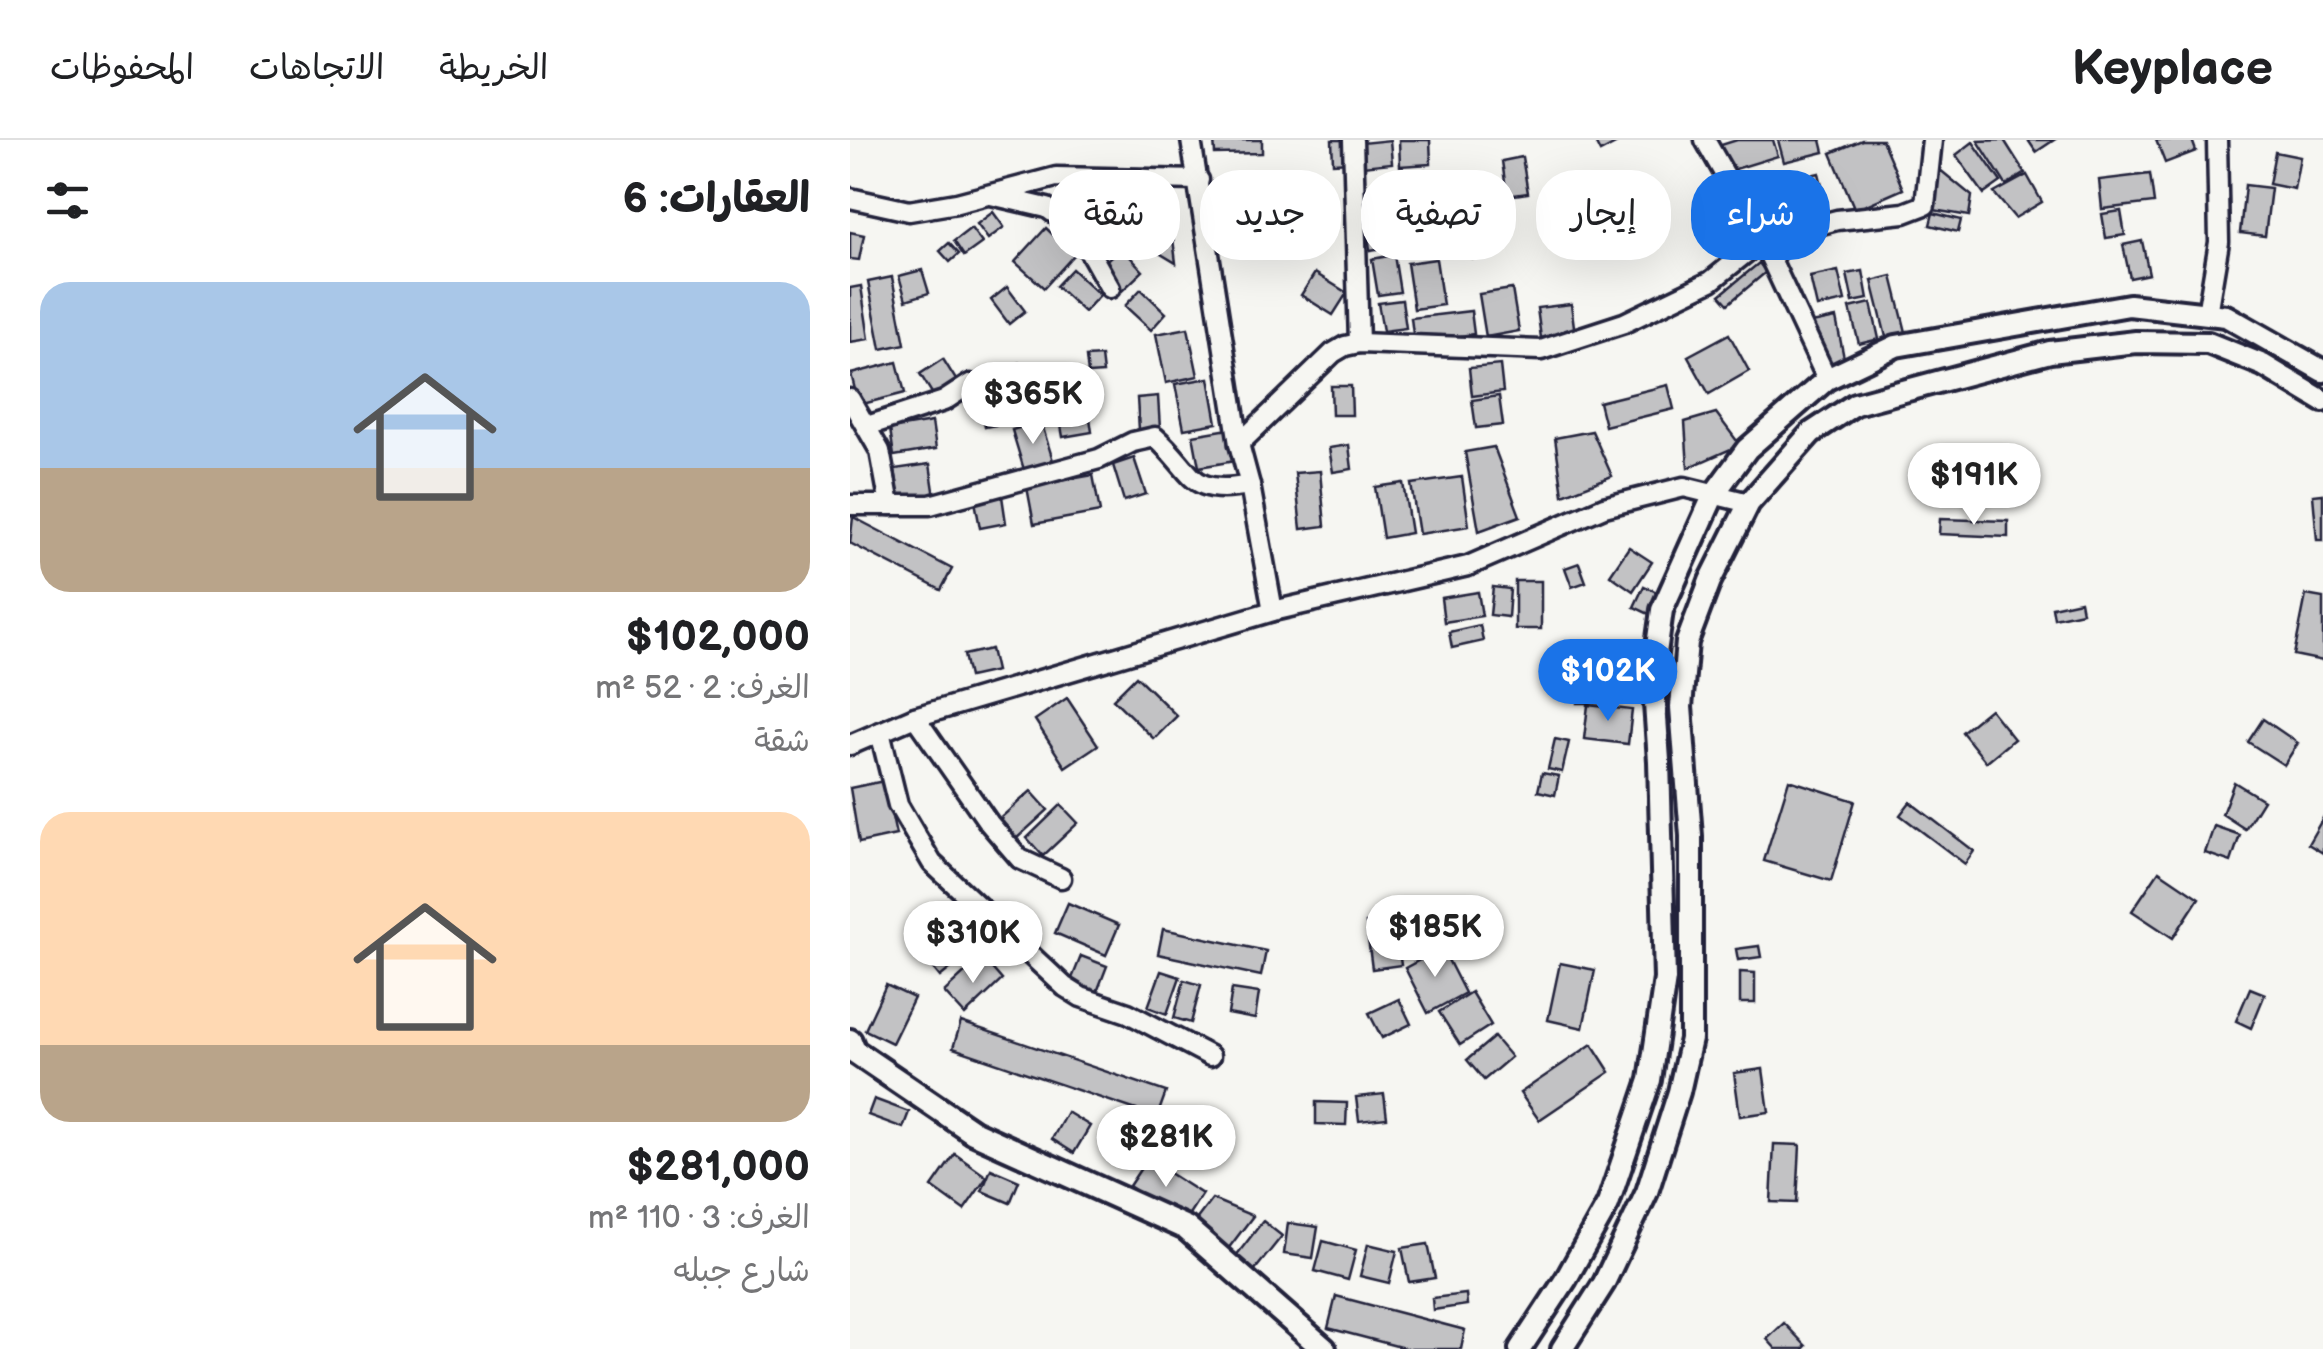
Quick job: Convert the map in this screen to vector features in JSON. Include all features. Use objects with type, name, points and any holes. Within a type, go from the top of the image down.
[{"type":"main road","points":[[850,1041],[854,1050],[973,1132],[1186,1228],[1324,1349]]},
{"type":"street","points":[[850,198],[908,211],[957,204],[1056,178],[1200,180],[1191,140]]},
{"type":"street","points":[[1353,140],[1359,343]]},
{"type":"street","points":[[1706,140],[1723,170]]},
{"type":"street","points":[[1830,222],[1904,212],[1925,205],[1932,140]]},
{"type":"street","points":[[2207,314],[2220,242],[2218,140]]},
{"type":"street","points":[[985,194],[1047,208],[1078,231],[1110,288]]},
{"type":"street","points":[[1212,260],[1239,444],[1273,611]]},
{"type":"street","points":[[1239,444],[1344,346],[1359,343],[1541,350],[1624,323],[1711,281],[1737,260]]},
{"type":"street","points":[[1771,260],[1827,379]]},
{"type":"street","points":[[1520,1349],[1608,1204],[1650,1080],[1664,980],[1653,675],[1662,610],[1714,494],[1747,449],[1827,379],[1896,346],[2130,305],[2226,316],[2323,371]]},
{"type":"street","points":[[1562,1349],[1604,1283],[1647,1192],[1687,1057],[1691,836],[1682,708],[1686,642],[1710,581],[1749,503],[1812,433],[1855,404],[2050,352],[2136,342],[2208,343],[2263,365],[2323,401]]},
{"type":"street","points":[[867,426],[944,401],[970,384]]},
{"type":"street","points":[[850,399],[880,451],[890,505]]},
{"type":"street","points":[[850,505],[930,505],[1099,459],[1132,442],[1155,438],[1204,487],[1226,490],[1250,485]]},
{"type":"street","points":[[850,745],[915,718],[1273,611],[1468,566],[1604,507],[1684,487],[1749,503]]},
{"type":"street","points":[[915,718],[1020,859],[1061,878]]},
{"type":"street","points":[[880,732],[898,805],[932,864],[1066,987],[1081,997],[1128,1013],[1210,1056]]},
{"type":"building","points":[[1214,140],[1262,140],[1262,153],[1215,154]]},
{"type":"building","points":[[1332,140],[1350,140],[1350,162],[1333,163]]},
{"type":"building","points":[[1390,140],[1392,163],[1363,166],[1361,143]]},
{"type":"building","points":[[1399,140],[1430,140],[1431,164],[1400,166]]},
{"type":"building","points":[[1594,140],[1623,140],[1600,152]]},
{"type":"building","points":[[1737,140],[1773,140],[1778,156],[1729,170],[1721,145]]},
{"type":"building","points":[[1778,140],[1821,140],[1824,152],[1784,162]]},
{"type":"building","points":[[1862,140],[1882,140],[1903,189],[1855,210],[1831,153]]},
{"type":"building","points":[[2004,140],[2025,173],[2006,185],[1978,141]]},
{"type":"building","points":[[2028,140],[2054,140],[2036,152]]},
{"type":"building","points":[[2156,140],[2192,140],[2196,151],[2165,163]]},
{"type":"building","points":[[1973,142],[2001,182],[1984,194],[1956,155]]},
{"type":"building","points":[[2275,152],[2300,157],[2294,189],[2269,184]]},
{"type":"building","points":[[1522,157],[1528,193],[1516,195],[1516,170],[1503,170],[1502,161]]},
{"type":"building","points":[[1939,169],[1972,196],[1969,216],[1928,209]]},
{"type":"building","points":[[2150,174],[2154,203],[2102,209],[2099,180]]},
{"type":"building","points":[[2027,175],[2042,202],[2015,218],[1994,193]]},
{"type":"building","points":[[2245,185],[2271,188],[2265,236],[2240,233]]},
{"type":"building","points":[[2121,211],[2125,235],[2106,238],[2102,214]]},
{"type":"building","points":[[993,212],[1004,227],[988,239],[977,224]]},
{"type":"building","points":[[1933,213],[1961,220],[1958,232],[1930,225]]},
{"type":"building","points":[[971,228],[982,243],[964,256],[954,241]]},
{"type":"building","points":[[1046,228],[1049,260],[1069,260],[1044,288],[1015,262]]},
{"type":"building","points":[[850,232],[864,235],[859,260],[850,259]]},
{"type":"building","points":[[2142,241],[2149,274],[2130,278],[2123,245]]},
{"type":"building","points":[[949,243],[959,254],[950,262],[940,251]]},
{"type":"building","points":[[1107,260],[1133,260],[1143,271],[1122,291],[1100,266]]},
{"type":"building","points":[[1372,260],[1395,260],[1400,292],[1378,295]]},
{"type":"building","points":[[1436,260],[1443,305],[1414,309],[1407,263]]},
{"type":"building","points":[[1759,263],[1766,272],[1728,304],[1720,295]]},
{"type":"building","points":[[1072,269],[1100,295],[1084,312],[1056,286]]},
{"type":"building","points":[[922,270],[929,293],[906,300],[899,276]]},
{"type":"building","points":[[1838,271],[1845,301],[1817,307],[1810,277]]},
{"type":"building","points":[[1863,271],[1868,299],[1853,302],[1847,274]]},
{"type":"building","points":[[1315,273],[1347,293],[1333,315],[1301,295]]},
{"type":"building","points":[[1892,276],[1906,332],[1886,337],[1872,281]]},
{"type":"building","points":[[892,277],[905,344],[881,349],[868,282]]},
{"type":"building","points":[[861,286],[869,339],[850,342],[850,288]]},
{"type":"building","points":[[1007,287],[1025,311],[1009,324],[991,300]]},
{"type":"building","points":[[1141,289],[1166,313],[1151,330],[1125,306]]},
{"type":"building","points":[[1512,289],[1519,331],[1486,337],[1479,294]]},
{"type":"building","points":[[1402,300],[1406,328],[1383,331],[1378,303]]},
{"type":"building","points":[[1871,303],[1879,339],[1859,344],[1850,308]]},
{"type":"building","points":[[1571,304],[1575,334],[1541,338],[1537,308]]},
{"type":"building","points":[[1471,311],[1474,334],[1414,342],[1411,318]]},
{"type":"building","points":[[1836,318],[1845,363],[1816,369],[1807,324]]},
{"type":"building","points":[[1188,328],[1198,376],[1166,383],[1156,334]]},
{"type":"building","points":[[1729,334],[1749,371],[1709,394],[1688,356]]},
{"type":"building","points":[[1101,356],[1103,373],[1088,374],[1086,357]]},
{"type":"building","points":[[943,359],[958,383],[935,398],[920,374]]},
{"type":"building","points":[[897,362],[905,393],[859,405],[851,374]]},
{"type":"building","points":[[1019,363],[1031,419],[1009,424],[997,368]]},
{"type":"building","points":[[1500,365],[1503,392],[1472,396],[1469,368]]},
{"type":"building","points":[[1209,378],[1217,423],[1184,429],[1175,384]]},
{"type":"building","points":[[1668,385],[1674,409],[1605,426],[1599,402]]},
{"type":"building","points":[[991,386],[1000,424],[985,427],[977,389]]},
{"type":"building","points":[[1331,386],[1351,386],[1352,415],[1332,415]]},
{"type":"building","points":[[1158,396],[1160,429],[1139,430],[1137,398]]},
{"type":"building","points":[[1499,396],[1503,425],[1476,428],[1472,400]]},
{"type":"building","points":[[1088,404],[1092,432],[1063,437],[1058,408]]},
{"type":"building","points":[[1716,413],[1740,445],[1688,468],[1685,422]]},
{"type":"building","points":[[1041,421],[1054,464],[1025,473],[1012,430]]},
{"type":"building","points":[[932,422],[936,449],[894,456],[890,429]]},
{"type":"building","points":[[1229,429],[1235,461],[1199,467],[1193,435]]},
{"type":"building","points":[[1592,431],[1612,476],[1563,495],[1555,438]]},
{"type":"building","points":[[1349,445],[1352,469],[1333,472],[1329,448]]},
{"type":"building","points":[[1494,447],[1520,516],[1479,531],[1465,452]]},
{"type":"building","points":[[1134,458],[1146,494],[1124,501],[1113,465]]},
{"type":"building","points":[[930,464],[935,497],[900,503],[895,469]]},
{"type":"building","points":[[1320,471],[1325,526],[1301,529],[1295,473]]},
{"type":"building","points":[[1093,475],[1100,512],[1034,524],[1027,487]]},
{"type":"building","points":[[1462,477],[1469,526],[1419,534],[1411,484]]},
{"type":"building","points":[[1403,483],[1411,533],[1383,538],[1375,487]]},
{"type":"building","points":[[2323,494],[2323,540],[2317,540],[2313,495]]},
{"type":"building","points":[[1002,496],[1006,523],[980,528],[975,501]]},
{"type":"building","points":[[853,517],[952,569],[941,590],[850,543]]},
{"type":"building","points":[[1940,519],[2008,521],[2008,537],[1939,534]]},
{"type":"building","points":[[1629,547],[1652,562],[1633,591],[1610,575]]},
{"type":"building","points":[[1579,563],[1586,582],[1572,587],[1565,568]]},
{"type":"building","points":[[1515,581],[1541,581],[1541,629],[1515,629]]},
{"type":"building","points":[[1644,586],[1659,593],[1649,614],[1634,607]]},
{"type":"building","points":[[1493,587],[1510,589],[1508,617],[1490,615]]},
{"type":"building","points":[[1478,592],[1482,616],[1444,622],[1441,598]]},
{"type":"building","points":[[2306,595],[2323,598],[2323,661],[2294,655]]},
{"type":"building","points":[[2080,601],[2082,612],[2054,618],[2052,607]]},
{"type":"building","points":[[1480,625],[1483,641],[1452,648],[1449,632]]},
{"type":"building","points":[[991,649],[996,671],[969,677],[964,655]]},
{"type":"building","points":[[1577,664],[1632,664],[1632,703],[1577,703]]},
{"type":"building","points":[[1136,676],[1177,716],[1154,739],[1113,699]]},
{"type":"building","points":[[1067,698],[1098,745],[1065,767],[1035,720]]},
{"type":"building","points":[[1588,705],[1632,710],[1628,744],[1584,739]]},
{"type":"building","points":[[1990,709],[2014,739],[1986,762],[1962,732]]},
{"type":"building","points":[[2263,719],[2298,743],[2284,765],[2248,742]]},
{"type":"building","points":[[1555,739],[1569,742],[1562,772],[1548,769]]},
{"type":"building","points":[[1542,773],[1559,776],[1555,795],[1538,791]]},
{"type":"building","points":[[1789,780],[1855,801],[1831,881],[1764,861]]},
{"type":"building","points":[[884,781],[896,835],[859,843],[850,788]]},
{"type":"building","points":[[2234,782],[2263,800],[2245,829],[2222,814]]},
{"type":"building","points":[[1031,791],[1048,810],[1015,840],[997,821]]},
{"type":"building","points":[[1910,802],[1974,851],[1965,864],[1900,815]]},
{"type":"building","points":[[1061,805],[1078,823],[1043,856],[1027,838]]},
{"type":"building","points":[[2323,818],[2323,853],[2308,844]]},
{"type":"building","points":[[2214,826],[2240,835],[2231,862],[2205,853]]},
{"type":"building","points":[[2159,871],[2199,898],[2173,938],[2132,911]]},
{"type":"building","points":[[1068,903],[1119,925],[1106,955],[1055,933]]},
{"type":"building","points":[[1394,919],[1401,965],[1372,969],[1366,923]]},
{"type":"building","points":[[951,928],[971,952],[940,977],[916,947]]},
{"type":"building","points":[[1163,929],[1266,951],[1261,976],[1158,954]]},
{"type":"building","points":[[1759,946],[1761,957],[1738,960],[1736,949]]},
{"type":"building","points":[[1442,948],[1465,993],[1428,1013],[1405,968]]},
{"type":"building","points":[[1081,956],[1107,966],[1097,992],[1071,981]]},
{"type":"building","points":[[982,957],[1002,980],[965,1015],[944,992]]},
{"type":"building","points":[[1560,963],[1595,970],[1583,1028],[1548,1020]]},
{"type":"building","points":[[1161,971],[1180,977],[1167,1014],[1148,1007]]},
{"type":"building","points":[[1740,972],[1755,973],[1755,1003],[1740,1003]]},
{"type":"building","points":[[1184,980],[1201,985],[1191,1023],[1174,1018]]},
{"type":"building","points":[[886,985],[914,998],[892,1043],[865,1030]]},
{"type":"building","points":[[2250,988],[2265,994],[2251,1028],[2236,1021]]},
{"type":"building","points":[[1232,989],[1259,993],[1255,1019],[1228,1014]]},
{"type":"building","points":[[1471,992],[1491,1025],[1460,1045],[1439,1012]]},
{"type":"building","points":[[1399,999],[1411,1024],[1382,1038],[1369,1013]]},
{"type":"building","points":[[961,1022],[1166,1092],[1157,1117],[953,1048]]},
{"type":"building","points":[[1494,1037],[1511,1057],[1484,1080],[1467,1060]]},
{"type":"building","points":[[1592,1044],[1610,1072],[1539,1120],[1520,1093]]},
{"type":"building","points":[[1763,1069],[1769,1112],[1740,1116],[1734,1073]]},
{"type":"building","points":[[1384,1094],[1387,1118],[1359,1121],[1356,1097]]},
{"type":"building","points":[[874,1099],[909,1112],[903,1128],[868,1115]]},
{"type":"building","points":[[1316,1102],[1347,1103],[1346,1125],[1316,1124]]},
{"type":"building","points":[[1067,1112],[1090,1126],[1074,1153],[1052,1139]]},
{"type":"building","points":[[1774,1144],[1800,1145],[1797,1203],[1771,1202]]},
{"type":"building","points":[[955,1154],[987,1177],[964,1210],[932,1187]]},
{"type":"building","points":[[1147,1159],[1202,1194],[1184,1222],[1129,1186]]},
{"type":"building","points":[[991,1169],[1019,1181],[1010,1203],[982,1191]]},
{"type":"building","points":[[1212,1199],[1253,1216],[1228,1249],[1193,1224]]},
{"type":"building","points":[[1263,1221],[1282,1236],[1250,1276],[1232,1261]]},
{"type":"building","points":[[1288,1223],[1318,1227],[1313,1258],[1284,1254]]},
{"type":"building","points":[[1323,1241],[1356,1250],[1348,1280],[1315,1271]]},
{"type":"building","points":[[1368,1244],[1397,1251],[1389,1283],[1360,1276]]},
{"type":"building","points":[[1428,1244],[1435,1278],[1409,1282],[1402,1248]]},
{"type":"building","points":[[1466,1294],[1467,1305],[1433,1310],[1432,1298]]},
{"type":"building","points":[[1336,1296],[1465,1330],[1461,1349],[1408,1349],[1328,1328]]},
{"type":"building","points":[[1784,1323],[1806,1346],[1803,1349],[1776,1349],[1767,1339]]}]
